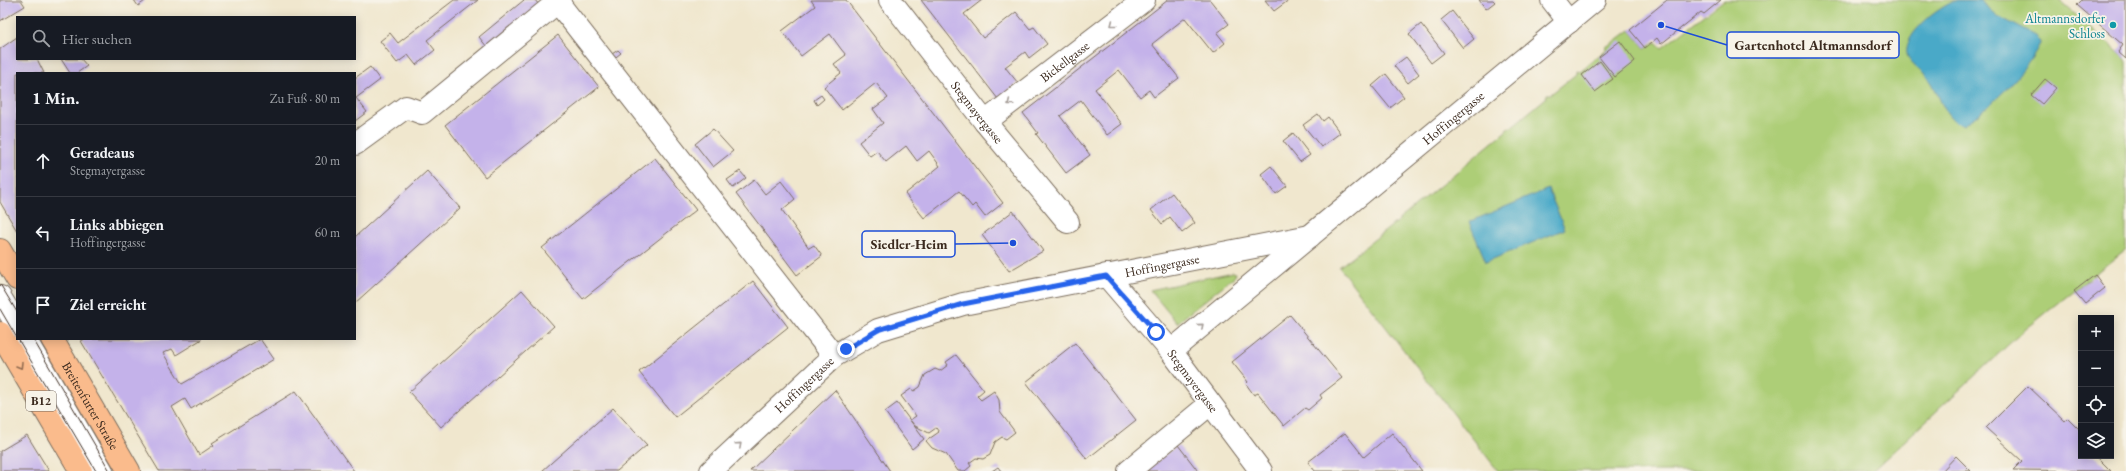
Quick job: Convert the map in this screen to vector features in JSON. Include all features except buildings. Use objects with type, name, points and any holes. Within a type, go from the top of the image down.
[{"type":"main road","points":[[0,250],[16,277]]},
{"type":"main road","name":"B12","points":[[0,333],[81,471]]},
{"type":"main road","name":"Breitenfurter Straße","points":[[53,340],[130,471]]},
{"type":"street","name":"Stegmayergasse","points":[[890,0],[985,122],[1068,222]]},
{"type":"street","name":"Bickellgasse","points":[[985,122],[1144,0]]},
{"type":"street","points":[[1552,0],[1569,22]]},
{"type":"street","name":"Hoffingergasse","points":[[1171,351],[1595,0]]},
{"type":"street","points":[[356,143],[406,107],[422,113],[558,1],[834,356]]},
{"type":"street","name":"Hoffingergasse","points":[[711,471],[834,356],[878,330],[963,304],[1310,236]]},
{"type":"street","name":"Stegmayergasse","points":[[1106,276],[1171,351],[1262,471]]},
{"type":"street","points":[[0,297],[16,324]]},
{"type":"street","name":"Breitenfurter Straße","points":[[26,340],[102,471]]},
{"type":"street","points":[[1129,471],[1210,404]]},
{"type":"green space","points":[[1724,0],[2059,0],[2126,59],[2126,249],[2021,333],[1872,471],[1498,471],[1339,267],[1389,228],[1506,131],[1507,128],[1510,128],[1546,98],[1547,94],[1551,94],[1576,74],[1576,70],[1580,71],[1607,49],[1606,46],[1610,45],[1630,30],[1645,48],[1656,42],[1662,48]]},
{"type":"green space","points":[[1233,272],[1236,273],[1235,276],[1177,323],[1150,290]]},
{"type":"water","points":[[1957,0],[1979,0],[1998,16],[2036,36],[2041,42],[2028,63],[2006,90],[1964,125],[1958,123],[1948,115],[1931,81],[1910,61],[1907,52],[1908,43],[1921,24],[1949,3]]},
{"type":"water","points":[[1548,189],[1565,229],[1486,262],[1469,222]]},
{"type":"tram line","points":[[0,284],[16,310]]},
{"type":"tram line","points":[[0,309],[16,336]]},
{"type":"tram line","points":[[19,340],[96,471]]},
{"type":"tram line","points":[[34,340],[110,471]]},
{"type":"place","name":"Gartenhotel Altmannsdorf","points":[[1661,25]]},
{"type":"place","name":"Altmannsdorfer Schloss","points":[[2113,25]]},
{"type":"place","name":"Siedler-Heim","points":[[1013,243]]},
{"type":"route","points":[[846,349],[878,330],[963,304],[1106,276],[1156,332]]}]
